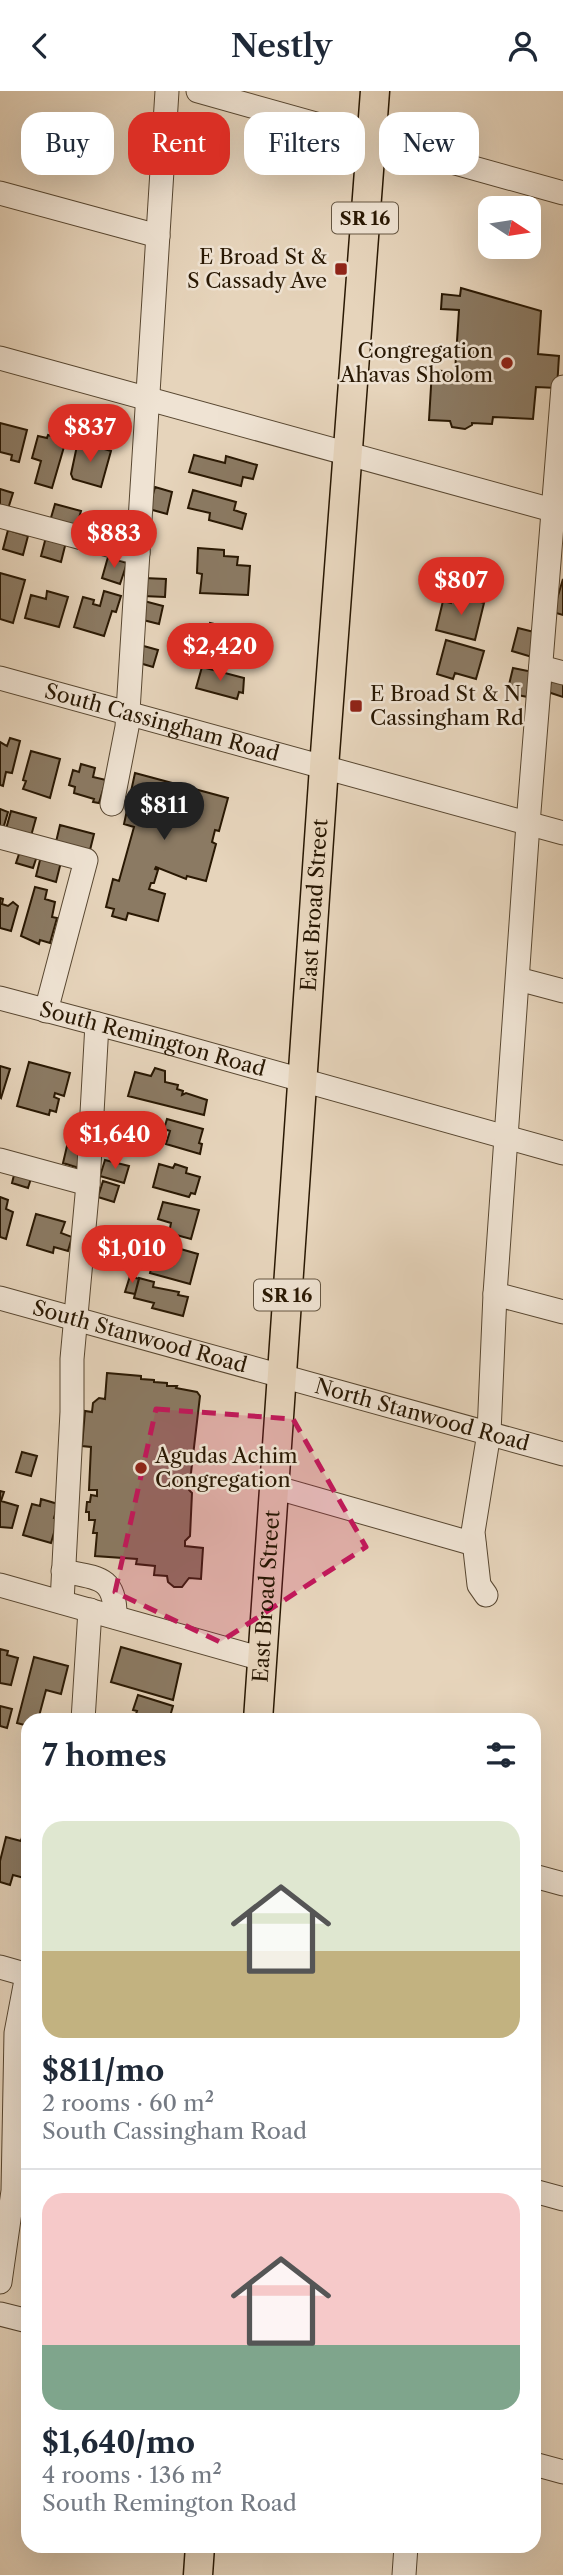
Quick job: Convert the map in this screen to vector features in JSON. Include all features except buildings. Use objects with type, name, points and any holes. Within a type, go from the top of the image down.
[{"type":"main road","name":"East Broad Street","points":[[258,1713],[324,767],[375,91]]},
{"type":"main road","points":[[198,2575],[200,2553]]},
{"type":"street","points":[[112,804],[128,713],[167,91]]},
{"type":"street","points":[[198,91],[563,193]]},
{"type":"street","points":[[0,193],[158,236]]},
{"type":"street","points":[[0,358],[558,511]]},
{"type":"street","points":[[486,1595],[479,1585],[474,1532],[489,1433],[495,1294],[528,824],[552,670],[563,387]]},
{"type":"street","points":[[0,516],[138,553]]},
{"type":"street","name":"South Cassingham Road","points":[[0,678],[563,834]]},
{"type":"street","points":[[0,837],[86,860],[46,1011]]},
{"type":"street","points":[[518,979],[563,991]]},
{"type":"street","name":"South Remington Road","points":[[0,998],[563,1153]]},
{"type":"street","points":[[62,1602],[76,1319],[88,1184],[97,1024]]},
{"type":"street","points":[[0,1160],[88,1184]]},
{"type":"street","points":[[495,1294],[563,1312]]},
{"type":"street","name":"South Stanwood Road","points":[[0,1298],[282,1375]]},
{"type":"street","name":"North Stanwood Road","points":[[282,1375],[563,1454]]},
{"type":"street","points":[[274,1487],[474,1544]]},
{"type":"street","points":[[63,1571],[106,1582],[115,1602],[115,1617]]},
{"type":"street","points":[[0,1585],[261,1658]]},
{"type":"street","points":[[83,1713],[90,1610]]},
{"type":"street","points":[[541,1878],[563,1884]]},
{"type":"street","points":[[0,1967],[21,1973]]},
{"type":"street","points":[[0,2282],[20,2182],[16,2033],[21,2009]]},
{"type":"street","points":[[541,2193],[563,2199]]},
{"type":"street","points":[[0,2313],[21,2320]]},
{"type":"street","points":[[541,2466],[563,2472]]},
{"type":"street","points":[[404,2575],[406,2553]]},
{"type":"highlighted area","points":[[156,1409],[293,1419],[366,1547],[220,1642],[115,1592]]},
{"type":"place","name":"E Broad St & S Cassady Ave","points":[[341,269]]},
{"type":"place","name":"Congregation Ahavas Sholom","points":[[507,363]]},
{"type":"place","name":"E Broad St & N Cassingham Rd","points":[[356,706]]},
{"type":"place","name":"Agudas Achim Congregation","points":[[141,1468]]}]
